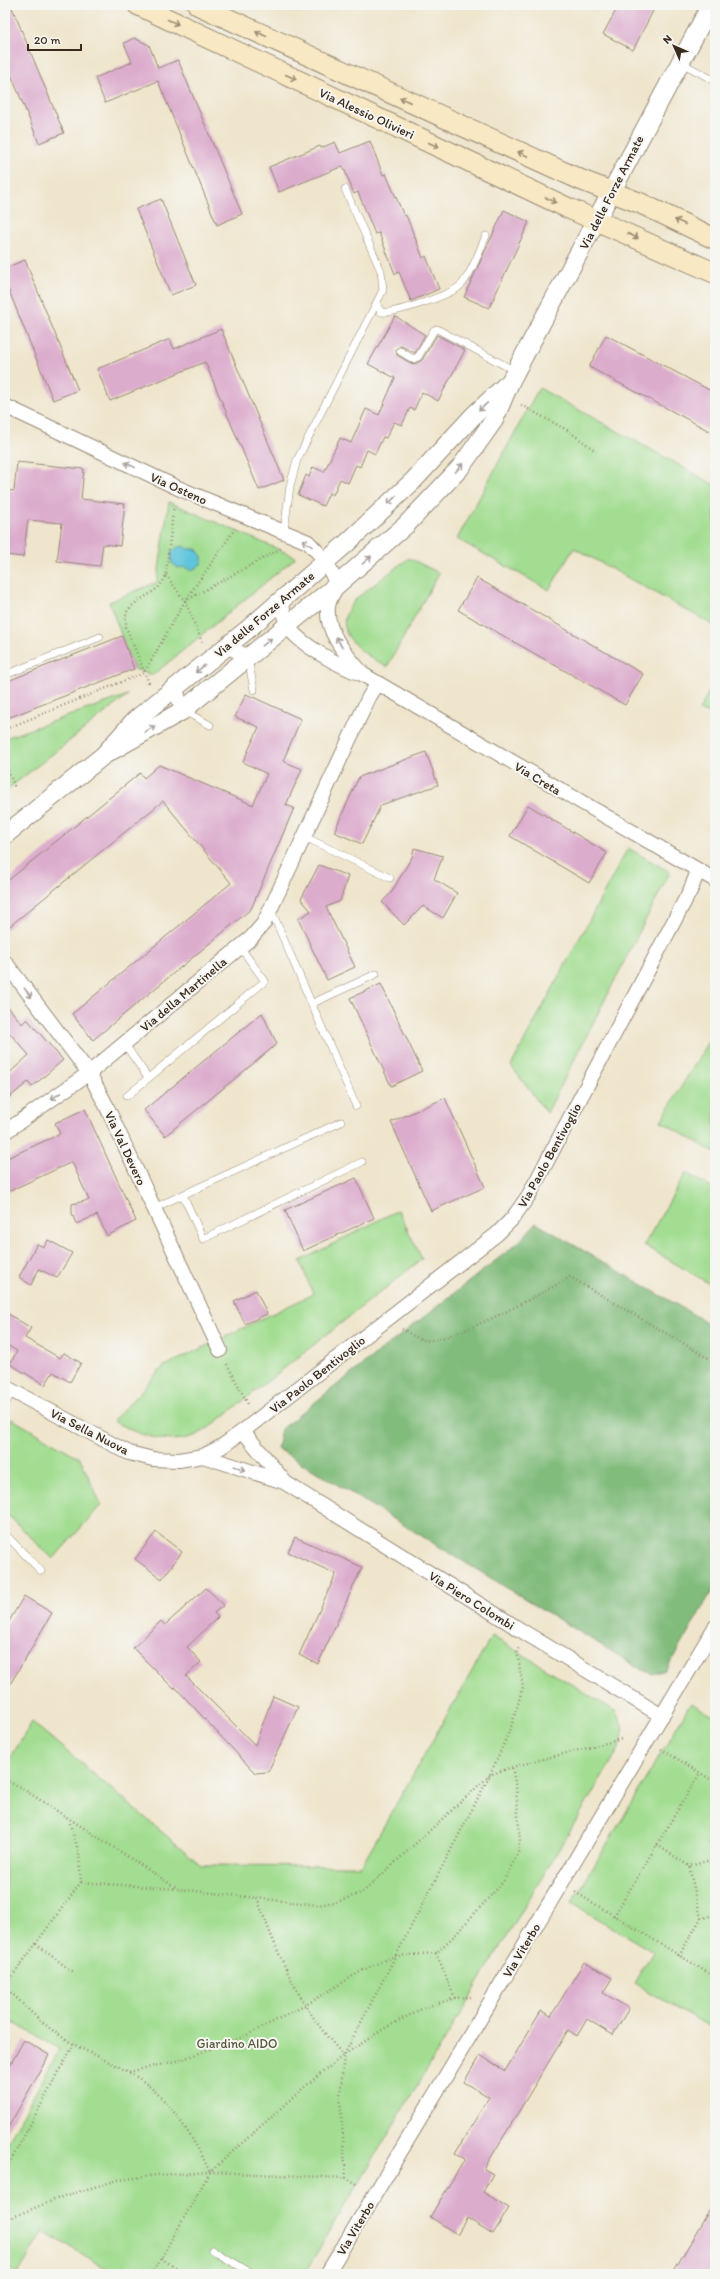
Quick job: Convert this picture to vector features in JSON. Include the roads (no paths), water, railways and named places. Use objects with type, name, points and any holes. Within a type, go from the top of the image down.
[{"type":"main road","name":"Via Alessio Olivieri","points":[[138,5],[597,221],[715,273]]},
{"type":"main road","points":[[198,5],[610,192],[640,203],[715,238]]},
{"type":"street","name":"Via delle Forze Armate","points":[[5,835],[104,755],[182,711],[337,585],[406,525],[460,468],[494,420],[514,376],[597,221],[610,192],[711,5]]},
{"type":"street","name":"Via delle Forze Armate","points":[[104,755],[135,720],[176,688],[281,600],[413,481],[473,416],[514,376]]},
{"type":"street","name":"Via Osteno","points":[[5,406],[178,488],[308,542],[326,561],[337,585]]},
{"type":"street","name":"Via Creta","points":[[337,585],[329,603],[329,619],[345,654],[362,674]]},
{"type":"street","points":[[281,600],[287,625]]},
{"type":"street","name":"Via Creta","points":[[287,625],[300,639],[345,668],[362,674],[378,683],[715,880]]},
{"type":"street","points":[[227,646],[248,657]]},
{"type":"street","name":"Via della Martinella","points":[[5,1132],[88,1074],[240,947],[264,923],[369,697],[378,683]]},
{"type":"street","points":[[176,688],[182,711]]},
{"type":"street","name":"Via Paolo Bentivoglio","points":[[244,1431],[497,1234],[512,1219],[529,1196],[687,896],[698,871]]},
{"type":"street","name":"Via Val Devero","points":[[5,962],[88,1074],[106,1105],[220,1350]]},
{"type":"street","name":"Via Sella Nuova","points":[[8,1389],[129,1452],[153,1459],[179,1460],[203,1456],[244,1431]]},
{"type":"street","name":"Via Piero Colombi","points":[[244,1431],[284,1482]]},
{"type":"street","name":"Via Piero Colombi","points":[[203,1456],[284,1482],[527,1634],[662,1716]]},
{"type":"street","name":"Via Viterbo","points":[[327,2274],[715,1627]]},
{"type":"lane","points":[[680,62],[715,81]]},
{"type":"lane","points":[[284,531],[290,486],[297,460],[383,290],[380,271],[345,189]]},
{"type":"lane","points":[[377,304],[381,312],[393,313],[454,290],[465,280],[486,236]]},
{"type":"lane","points":[[400,352],[413,358],[418,357],[434,330],[437,329],[514,376]]},
{"type":"lane","points":[[5,675],[100,637]]},
{"type":"lane","points":[[248,657],[254,690]]},
{"type":"lane","points":[[182,711],[195,715],[210,724]]},
{"type":"lane","points":[[305,837],[390,878]]},
{"type":"lane","points":[[271,908],[356,1106]]},
{"type":"lane","name":"Via Val Devero","points":[[127,1096],[265,982],[240,947]]},
{"type":"lane","points":[[312,1003],[376,974]]},
{"type":"lane","points":[[124,1043],[148,1078]]},
{"type":"lane","points":[[154,1208],[341,1122]]},
{"type":"lane","points":[[183,1195],[203,1239],[362,1162]]},
{"type":"lane","points":[[5,1404],[8,1389]]},
{"type":"lane","points":[[5,1534],[41,1571]]},
{"type":"lane","points":[[212,2250],[253,2274]]},
{"type":"water","points":[[183,546],[188,549],[196,549],[202,556],[202,563],[196,568],[190,570],[184,567],[178,568],[172,563],[171,553],[176,548]]},
{"type":"park label","name":"Giardino AIDO","points":[[237,2043]]}]
